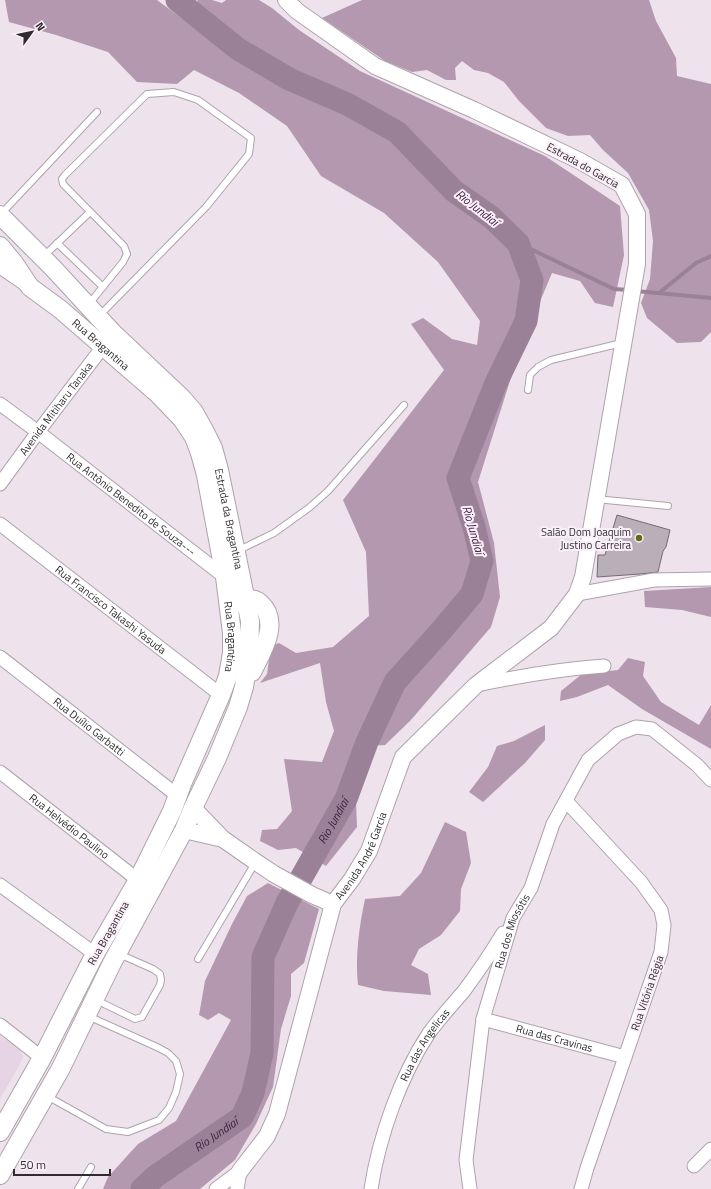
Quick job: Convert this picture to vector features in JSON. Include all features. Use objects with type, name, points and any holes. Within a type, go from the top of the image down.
[{"type":"main road","points":[[0,214],[48,263]]},
{"type":"main road","name":"Rua Bragantina","points":[[0,246],[7,265],[30,287],[60,309],[108,340],[171,406],[194,437],[206,475],[219,542],[232,633],[232,653],[228,676],[178,796],[138,880],[95,954],[42,1058],[0,1132]]},
{"type":"main road","points":[[7,265],[24,260],[48,263]]},
{"type":"main road","name":"Estrada da Bragantina","points":[[48,263],[93,311],[108,340],[181,397],[194,412],[213,448],[219,470],[246,598],[250,621],[250,640],[244,687],[238,707],[217,758],[188,819]]},
{"type":"main road","points":[[219,542],[227,548],[237,551]]},
{"type":"main road","points":[[229,607],[246,598]]},
{"type":"main road","name":"Rua Bragantina","points":[[0,1175],[61,1068],[117,953],[188,819]]},
{"type":"street","name":"Estrada do Garcia","points":[[286,0],[375,66],[474,110],[580,161],[622,185],[637,214],[637,264],[583,577],[577,594]]},
{"type":"street","name":"Avenida Mitiharu Tanaka","points":[[0,484],[108,340]]},
{"type":"street","name":"Rua Antônio Benedito de Souza---","points":[[0,404],[225,577]]},
{"type":"street","name":"Rua Francisco Takashi Yasuda","points":[[0,524],[221,695]]},
{"type":"street","points":[[577,594],[654,580],[711,579]]},
{"type":"street","name":"Avenida André Garcia","points":[[216,1189],[240,1171],[267,1136],[277,1114],[333,904],[352,879],[369,851],[403,757],[476,686],[550,628],[577,594]]},
{"type":"street","name":"Rua Duílio Garbatti","points":[[0,657],[178,796]]},
{"type":"street","points":[[476,686],[503,679],[576,668],[604,666]]},
{"type":"street","name":"Rua dos Miosótis","points":[[470,1189],[466,1160],[483,1019],[512,918],[531,888],[553,824],[588,760],[618,734],[636,727],[652,729],[696,765],[711,780]]},
{"type":"street","name":"Rua Helvédio Paulino","points":[[0,772],[138,880]]},
{"type":"street","name":"Rua Vitória Régia","points":[[566,801],[641,882],[661,910],[664,925],[661,952],[587,1168],[582,1189]]},
{"type":"street","points":[[188,819],[223,839],[274,874],[312,895],[333,904]]},
{"type":"street","points":[[188,819],[223,839]]},
{"type":"street","points":[[0,885],[95,954]]},
{"type":"street","name":"Rua das Angelicas","points":[[371,1189],[373,1173],[384,1129],[407,1073],[429,1034],[488,957],[512,918]]},
{"type":"street","name":"Rua das Cravinas","points":[[483,1019],[625,1057]]},
{"type":"street","points":[[0,1025],[42,1058]]},
{"type":"street","points":[[694,1166],[711,1149]]},
{"type":"street","points":[[237,1189],[240,1171]]},
{"type":"lane","points":[[174,92],[198,100],[251,138],[248,154],[206,207],[93,311],[103,287],[123,262],[127,254],[124,246],[63,184],[62,179],[147,94],[174,92]]},
{"type":"lane","points":[[0,214],[97,112]]},
{"type":"lane","points":[[48,263],[57,243],[90,212]]},
{"type":"lane","points":[[57,243],[103,287]]},
{"type":"lane","points":[[528,390],[530,375],[551,360],[623,342]]},
{"type":"lane","points":[[237,551],[274,533],[310,507],[328,491],[404,405]]},
{"type":"lane","points":[[596,499],[668,506]]},
{"type":"lane","points":[[198,959],[256,862]]},
{"type":"lane","points":[[90,1007],[135,1019],[142,1017],[160,985],[160,974],[153,968],[117,953]]},
{"type":"lane","points":[[46,1095],[106,1129],[128,1132],[159,1120],[169,1108],[176,1092],[180,1074],[176,1061],[168,1052],[90,1007]]},
{"type":"lane","points":[[78,1189],[91,1167]]},
{"type":"shaded area","points":[[5,0],[157,0],[192,26],[214,39],[197,0],[212,0],[222,3],[226,0],[259,0],[272,8],[299,30],[360,71],[545,156],[620,206],[624,255],[613,307],[595,303],[580,281],[552,273],[520,349],[478,482],[494,543],[500,597],[491,627],[410,721],[385,745],[354,747],[357,827],[326,866],[296,848],[278,850],[260,841],[262,830],[277,829],[292,811],[284,759],[322,762],[334,731],[326,702],[320,663],[260,683],[267,674],[271,646],[279,643],[296,653],[333,647],[369,616],[366,552],[343,500],[444,370],[411,324],[423,318],[452,339],[477,345],[480,321],[438,262],[384,213],[321,176],[287,126],[239,93],[194,70],[177,84],[137,82],[108,52],[9,22]]},
{"type":"shaded area","points":[[362,0],[649,0],[656,21],[676,58],[677,76],[711,84],[711,332],[701,342],[677,343],[647,318],[641,303],[650,279],[653,241],[649,210],[628,173],[603,150],[590,135],[568,136],[546,128],[519,101],[504,82],[488,73],[474,70],[462,61],[455,68],[456,80],[446,80],[427,70],[412,72],[385,61],[322,18]]},
{"type":"shaded area","points":[[711,587],[711,617],[682,610],[645,607],[644,591]]},
{"type":"shaded area","points":[[628,658],[645,662],[643,676],[661,702],[699,725],[711,705],[711,749],[642,709],[608,685],[577,697],[560,701],[561,691],[582,674],[618,670]]},
{"type":"shaded area","points":[[545,725],[545,740],[525,763],[483,802],[469,792],[488,767],[497,746],[514,741]]},
{"type":"shaded area","points":[[445,822],[466,832],[471,863],[461,889],[460,911],[441,935],[419,949],[411,965],[428,974],[431,995],[384,991],[358,985],[358,942],[365,899],[400,896],[421,873]]},
{"type":"shaded area","points":[[268,883],[319,909],[304,963],[291,974],[291,996],[281,1029],[273,1087],[256,1124],[235,1160],[200,1189],[103,1189],[108,1177],[138,1144],[176,1121],[231,1020],[219,1013],[208,1020],[199,1015],[205,981],[247,896]]},
{"type":"shaded area","points":[[0,1036],[18,1048],[23,1056],[0,1099]]},
{"type":"building","name":"Salão Dom Joaquim Justino Carreira","points":[[617,515],[670,530],[658,572],[597,577],[598,555],[605,555]]},
{"type":"waterway","name":"Rio Jundiaí","points":[[142,1189],[156,1176],[242,1117],[253,1093],[262,1053],[263,957],[287,903],[346,799],[367,742],[395,682],[472,594],[482,561],[474,527],[458,478],[496,383],[526,321],[532,280],[518,243],[491,217],[454,191],[397,132],[347,104],[289,79],[238,49],[177,0]]},
{"type":"waterway","points":[[518,243],[614,289],[629,290]]},
{"type":"waterway","points":[[659,293],[696,263],[711,256]]},
{"type":"waterway","points":[[636,291],[711,298]]},
{"type":"place","name":"Salão Dom Joaquim Justino Carreira","points":[[639,538]]}]
